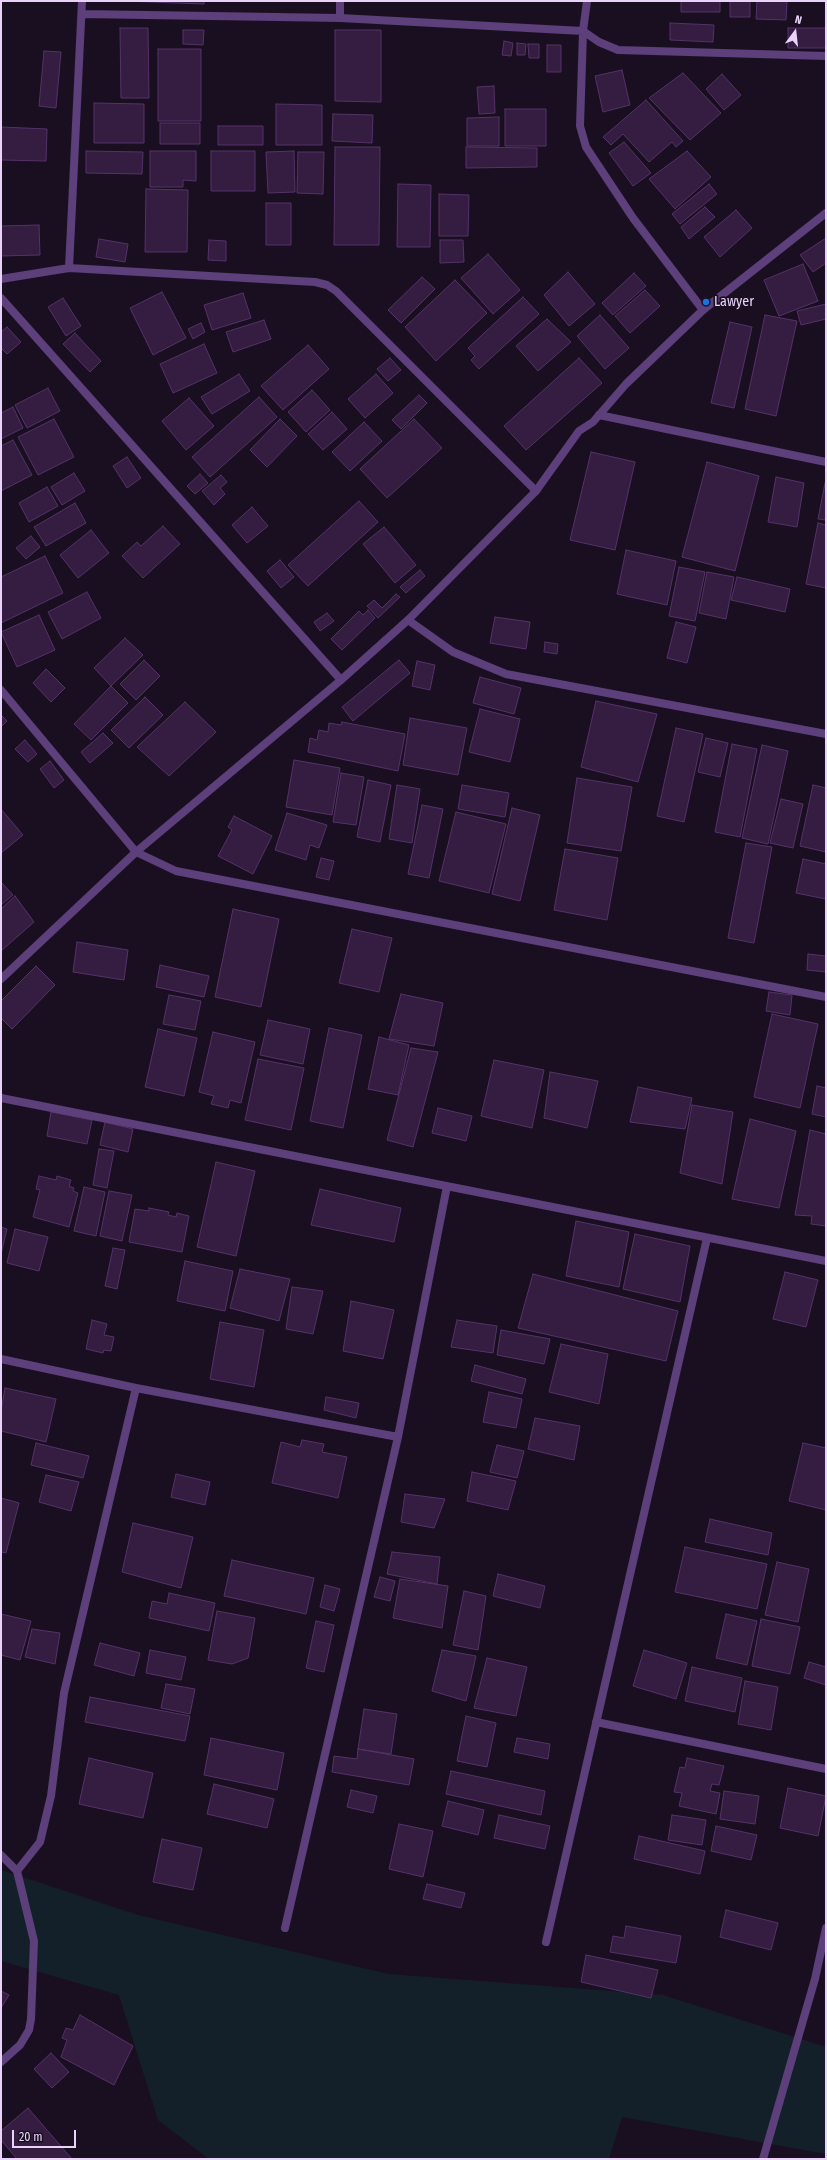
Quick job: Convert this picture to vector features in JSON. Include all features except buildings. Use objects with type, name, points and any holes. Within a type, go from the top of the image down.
[{"type":"street","points":[[69,268],[71,199],[82,1]]},
{"type":"street","points":[[340,1],[340,18]]},
{"type":"street","points":[[586,1],[583,31],[580,126],[586,147],[633,218],[703,310]]},
{"type":"street","points":[[82,14],[340,18],[583,31],[599,42],[618,50],[826,56]]},
{"type":"street","points":[[1,979],[136,852],[342,680],[408,620],[536,491],[579,431],[593,422],[626,384],[703,310],[826,213]]},
{"type":"street","points":[[1,279],[69,268],[315,282],[327,285],[341,296],[536,491]]},
{"type":"street","points":[[1,298],[342,680]]},
{"type":"street","points":[[599,415],[826,462]]},
{"type":"street","points":[[408,620],[453,652],[506,674],[826,734]]},
{"type":"street","points":[[1,690],[136,852],[176,871],[826,997]]},
{"type":"street","points":[[1,1098],[826,1261]]},
{"type":"street","points":[[285,1928],[398,1437],[447,1186]]},
{"type":"street","points":[[546,1942],[707,1238]]},
{"type":"street","points":[[1,1359],[136,1388],[398,1437]]},
{"type":"street","points":[[16,1871],[40,1842],[51,1796],[64,1693],[136,1388]]},
{"type":"street","points":[[596,1722],[826,1769]]},
{"type":"street","points":[[1,1855],[16,1871],[34,1941],[31,2019],[29,2030],[20,2044],[1,2062]]},
{"type":"street","points":[[764,2159],[815,1979],[826,1928]]},
{"type":"shaded area","points":[[1,1870],[138,1915],[388,1974],[663,1995],[826,2047],[826,2154],[622,2117],[609,2159],[209,2159],[158,2120],[119,1995],[1,1961]]},
{"type":"place","name":"Lawyer","points":[[706,302]]}]
